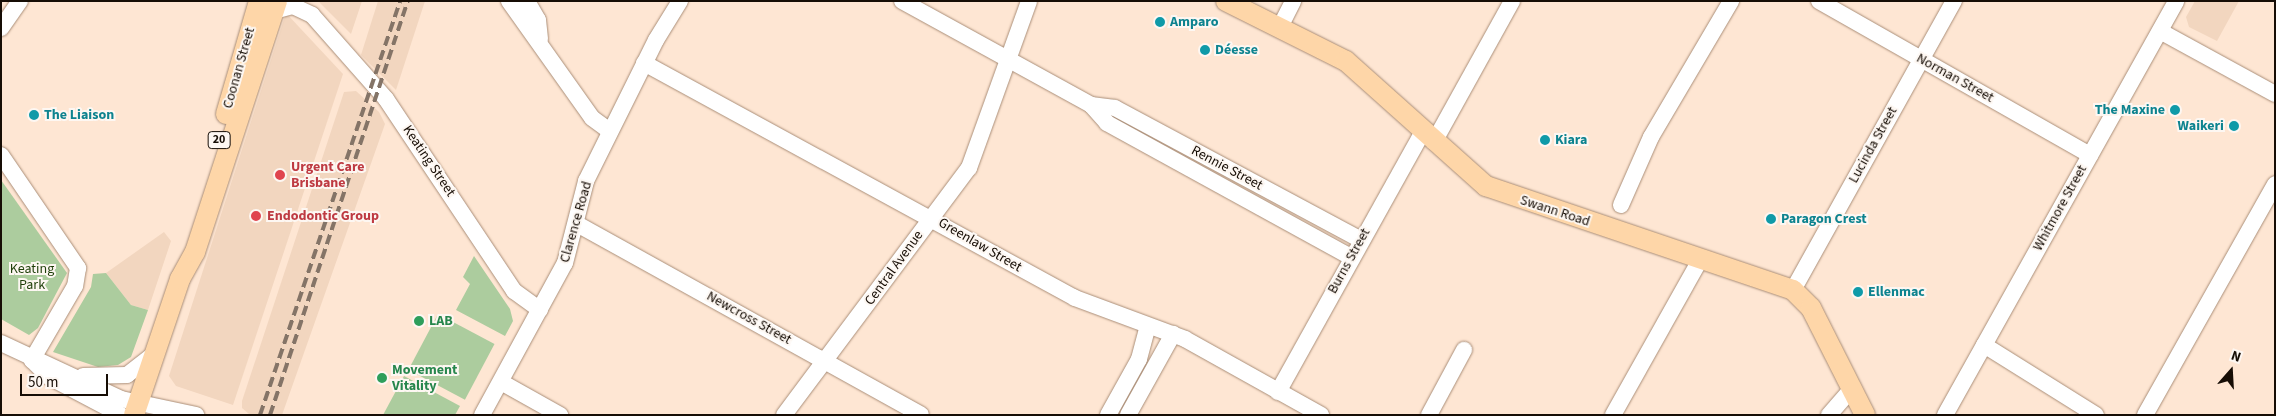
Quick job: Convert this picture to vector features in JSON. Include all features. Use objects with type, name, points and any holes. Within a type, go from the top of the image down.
[{"type":"main road","name":"Swann Road","points":[[1226,1],[1346,61],[1428,137],[1486,186],[1793,290],[1811,308],[1865,415]]},
{"type":"main road","name":"Coonan Street","points":[[136,408],[180,279],[196,252],[245,99],[269,4]]},
{"type":"main road","name":"Coonan Street","points":[[180,279],[184,248],[269,4]]},
{"type":"street","points":[[1,28],[20,1]]},
{"type":"street","points":[[509,1],[540,39],[592,118],[610,131]]},
{"type":"street","points":[[527,1],[538,20],[540,39]]},
{"type":"street","name":"Clarence Road","points":[[482,415],[565,263],[577,224],[584,185],[644,64],[680,1]]},
{"type":"street","name":"Rennie Street","points":[[902,1],[1091,105],[1107,123],[1351,257]]},
{"type":"street","name":"Central Avenue","points":[[784,415],[972,164],[1010,60],[1029,1]]},
{"type":"street","points":[[1280,27],[1293,1]]},
{"type":"street","name":"Burns Street","points":[[1278,392],[1361,240],[1428,137],[1512,1]]},
{"type":"street","points":[[1623,198],[1731,1]]},
{"type":"street","name":"Norman Street","points":[[1819,1],[2090,155]]},
{"type":"street","name":"Lucinda Street","points":[[1793,290],[1954,1]]},
{"type":"street","name":"Whitmore Street","points":[[1945,415],[2176,1]]},
{"type":"street","name":"Keating Street","points":[[269,4],[309,8],[386,99],[514,291],[540,310]]},
{"type":"street","points":[[2160,31],[2275,94]]},
{"type":"street","name":"Greenlaw Street","points":[[644,64],[932,218],[1075,298],[1173,334],[1278,392],[1303,411],[1321,415]]},
{"type":"street","name":"Rennie Street","points":[[1091,105],[1115,108],[1361,240]]},
{"type":"street","points":[[1,155],[78,268],[75,286],[32,360]]},
{"type":"street","points":[[2145,415],[2275,184]]},
{"type":"street","name":"Newcross Street","points":[[577,224],[921,415]]},
{"type":"street","points":[[1613,415],[1700,260]]},
{"type":"street","points":[[1108,415],[1139,359],[1148,326]]},
{"type":"street","points":[[1128,415],[1173,334]]},
{"type":"street","points":[[1,343],[32,360],[96,378],[125,376],[144,367],[154,353]]},
{"type":"street","points":[[1984,345],[2096,415]]},
{"type":"street","points":[[1429,415],[1464,350]]},
{"type":"street","points":[[32,360],[49,377],[122,415]]},
{"type":"street","points":[[64,370],[136,408],[196,415]]},
{"type":"street","points":[[501,382],[560,415]]},
{"type":"street","points":[[1828,415],[1852,389]]},
{"type":"shaded area","points":[[319,1],[362,1],[351,34],[320,3]]},
{"type":"shaded area","points":[[378,1],[425,1],[396,90],[361,55]]},
{"type":"shaded area","points":[[2195,1],[2239,1],[2217,41],[2189,27],[2186,17]]},
{"type":"shaded area","points":[[286,13],[343,74],[233,405],[176,386],[169,376]]},
{"type":"shaded area","points":[[356,91],[379,112],[385,124],[282,415],[249,414],[242,408],[242,401],[344,92]]},
{"type":"shaded area","points":[[164,232],[171,241],[148,310],[131,305],[106,273]]},
{"type":"green space","name":"Keating Park","points":[[1,180],[67,273],[38,328],[29,335],[1,319]]},
{"type":"green space","points":[[474,256],[510,309],[513,321],[505,336],[456,310],[470,284],[463,277]]},
{"type":"green space","name":"Keating Park","points":[[106,273],[131,305],[148,310],[131,357],[118,365],[98,367],[53,352],[91,287],[93,274]]},
{"type":"green space","points":[[438,314],[495,344],[465,400],[408,370]]},
{"type":"green space","points":[[404,376],[460,406],[455,415],[383,415]]},
{"type":"railway","points":[[260,415],[400,1]]},
{"type":"railway","points":[[270,415],[408,1]]},
{"type":"place","name":"Amparo","points":[[1160,22]]},
{"type":"place","name":"Déesse","points":[[1205,50]]},
{"type":"place","name":"The Maxine","points":[[2175,110]]},
{"type":"place","name":"The Liaison","points":[[34,115]]},
{"type":"place","name":"Waikeri","points":[[2234,126]]},
{"type":"place","name":"Kiara","points":[[1545,140]]},
{"type":"place","name":"Urgent Care Brisbane","points":[[280,175]]},
{"type":"place","name":"Endodontic Group","points":[[256,216]]},
{"type":"place","name":"Paragon Crest","points":[[1771,219]]},
{"type":"place","name":"Ellenmac","points":[[1858,292]]},
{"type":"place","name":"LAB","points":[[419,321]]},
{"type":"place","name":"Movement Vitality","points":[[382,378]]}]
